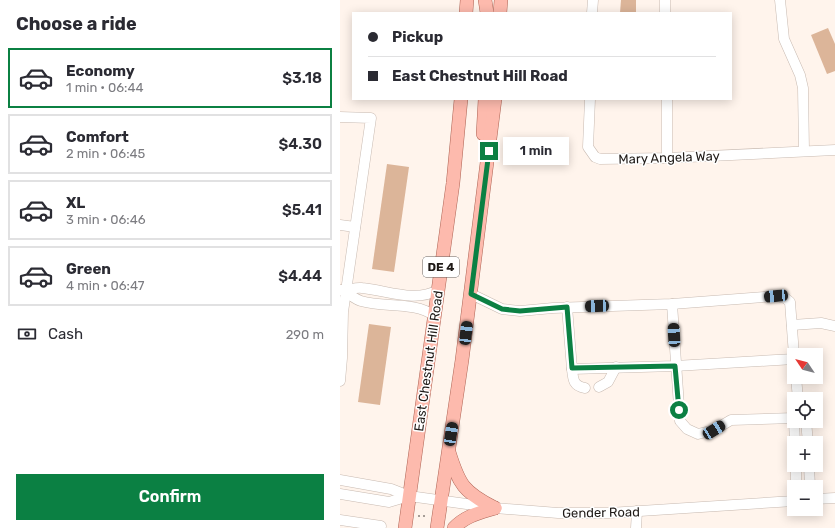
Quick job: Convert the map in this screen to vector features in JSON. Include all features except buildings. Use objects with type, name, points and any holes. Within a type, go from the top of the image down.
[{"type":"main road","points":[[466,12],[467,0]]},
{"type":"main road","points":[[485,0],[487,12]]},
{"type":"main road","points":[[500,12],[501,0]]},
{"type":"main road","name":"East Chestnut Hill Road","points":[[405,528],[453,182],[461,100]]},
{"type":"main road","points":[[485,100],[483,136],[488,164]]},
{"type":"main road","name":"DE 4","points":[[437,528],[471,294],[495,100]]},
{"type":"main road","points":[[448,449],[457,477],[464,488],[478,500],[494,508]]},
{"type":"main road","points":[[454,528],[469,516],[494,508]]},
{"type":"street","points":[[592,12],[593,0]]},
{"type":"street","points":[[665,0],[666,12]]},
{"type":"street","points":[[780,0],[784,38],[800,75],[803,88],[804,151]]},
{"type":"street","name":"Mary Angela Way","points":[[590,100],[588,147],[595,157],[600,160],[835,150]]},
{"type":"street","points":[[667,100],[667,158]]},
{"type":"street","points":[[340,116],[370,118],[355,227],[343,290],[340,381]]},
{"type":"street","points":[[340,224],[355,227]]},
{"type":"street","points":[[343,290],[362,288],[387,293],[417,296],[433,293],[438,290]]},
{"type":"street","points":[[343,290],[362,301],[410,307],[430,312],[435,316]]},
{"type":"street","points":[[471,294],[502,309],[520,311],[567,307],[672,304],[776,296],[785,298],[790,302],[794,348]]},
{"type":"street","points":[[672,304],[675,366],[680,421],[686,429],[698,434],[714,430],[731,420],[787,418]]},
{"type":"street","points":[[567,307],[573,381],[580,387],[585,388]]},
{"type":"street","points":[[792,324],[821,323],[835,326]]},
{"type":"street","points":[[572,368],[675,366],[787,359]]},
{"type":"street","points":[[599,387],[608,382],[616,368]]},
{"type":"street","points":[[340,480],[391,489],[409,496]]},
{"type":"street","points":[[340,494],[390,502],[409,496]]},
{"type":"street","name":"Gender Road","points":[[409,496],[494,508],[558,513],[609,513],[787,501]]},
{"type":"street","points":[[823,499],[835,498]]},
{"type":"street","points":[[636,528],[637,511]]},
{"type":"street","points":[[340,520],[381,526]]},
{"type":"path","points":[[417,516],[425,516]]},
{"type":"route","points":[[489,151],[471,294],[502,309],[520,311],[567,307],[572,368],[675,366],[679,410]]}]
